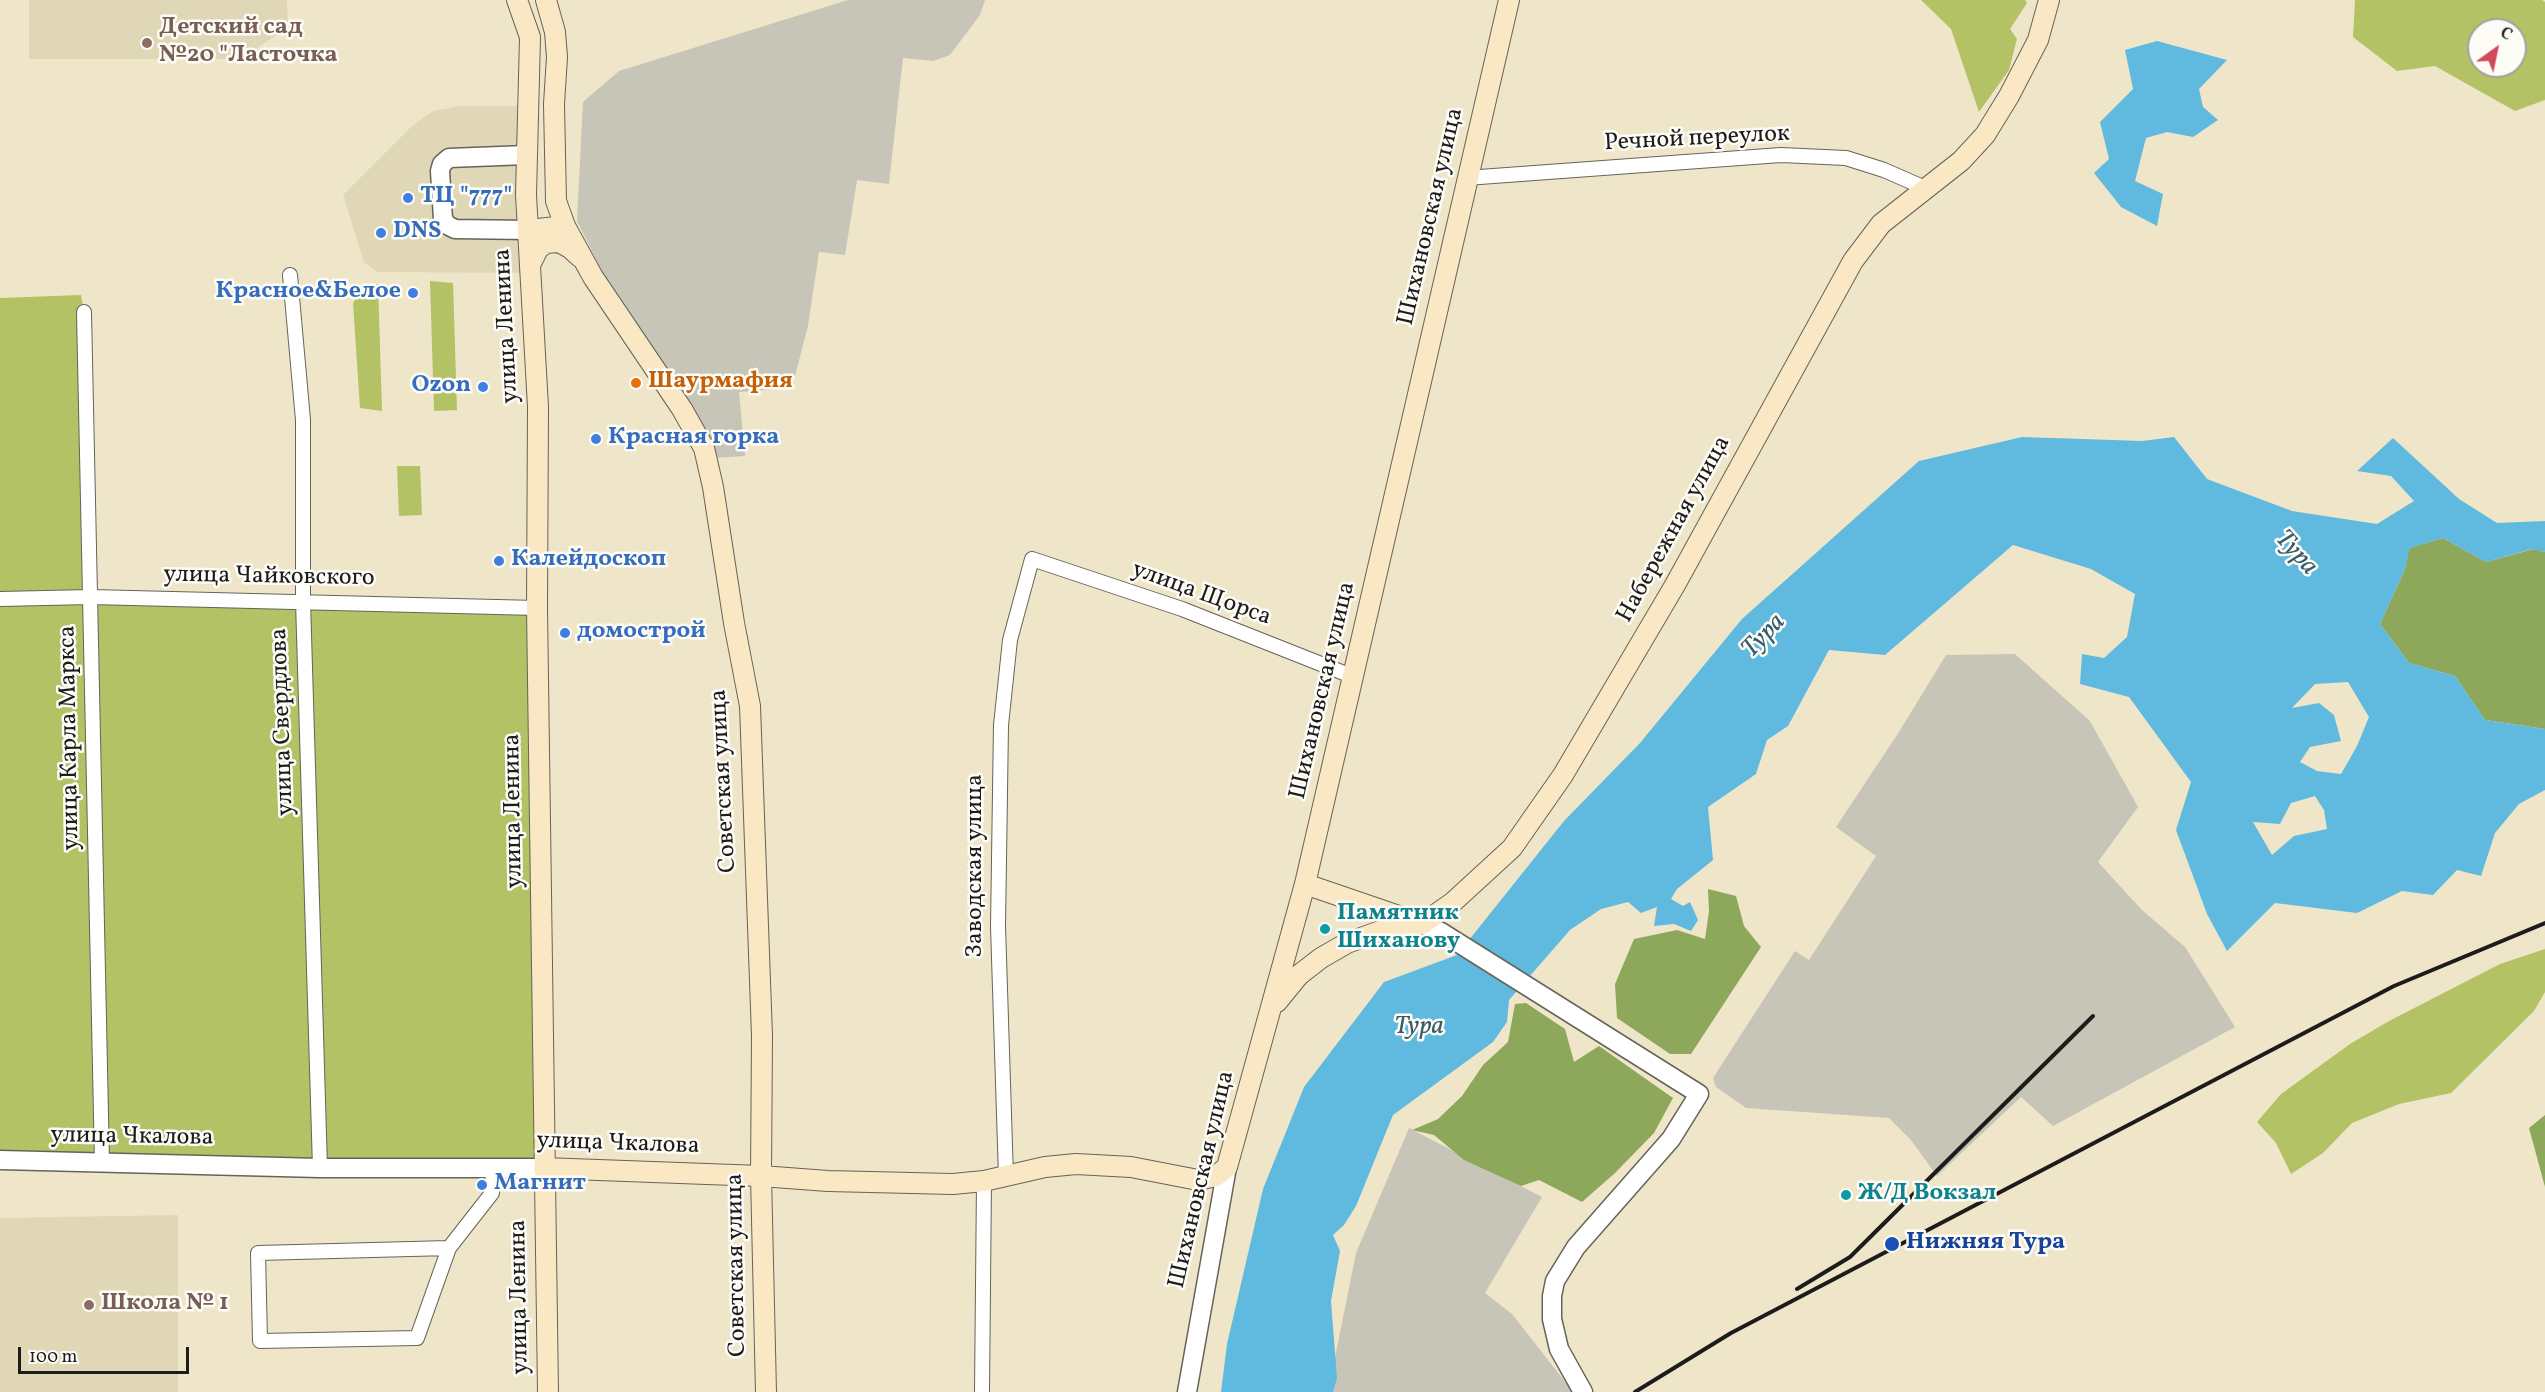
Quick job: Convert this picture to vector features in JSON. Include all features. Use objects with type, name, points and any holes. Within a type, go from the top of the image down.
[{"type":"main road","points":[[518,0],[530,35],[543,37],[555,30]]},
{"type":"main road","name":"Советская улица","points":[[546,0],[555,30],[557,57],[554,104],[556,201],[565,226],[582,259],[682,409],[704,448],[714,487],[734,623],[750,706],[762,1036],[761,1176],[766,1392]]},
{"type":"main road","name":"Шихановская улица","points":[[1227,1167],[1305,884],[1466,178],[1509,0]]},
{"type":"main road","name":"Набережная улица","points":[[1271,1008],[1299,975],[1321,958],[1347,943],[1386,929],[1422,924],[1482,878],[1512,848],[1537,814],[1598,717],[1675,585],[1853,261],[1881,224],[1961,161],[1985,135],[2009,96],[2038,40],[2049,0]]},
{"type":"main road","name":"улица Ленина","points":[[530,35],[526,155],[538,407],[537,608],[548,1392]]},
{"type":"main road","points":[[526,155],[555,154]]},
{"type":"main road","points":[[528,230],[565,226]]},
{"type":"main road","points":[[530,265],[538,249],[546,243],[559,242],[582,259]]},
{"type":"main road","points":[[1305,884],[1422,924]]},
{"type":"main road","name":"улица Чкалова","points":[[544,1167],[828,1181],[953,1184],[1006,1177],[1045,1167],[1084,1164],[1131,1167],[1198,1180],[1216,1176],[1227,1167]]},
{"type":"street","points":[[526,155],[450,158],[442,164],[440,171],[442,219],[447,225],[455,229],[528,230]]},
{"type":"street","name":"Речной переулок","points":[[1466,178],[1781,155],[1846,158],[1884,170],[1925,188]]},
{"type":"street","name":"улица Свердлова","points":[[290,275],[303,420],[303,601],[320,1168]]},
{"type":"street","name":"улица Карла Маркса","points":[[84,312],[102,1162]]},
{"type":"street","name":"улица Щорса","points":[[1032,559],[1182,609],[1354,677]]},
{"type":"street","name":"Заводская улица","points":[[1006,1177],[998,926],[1001,725],[1010,640],[1032,559]]},
{"type":"street","name":"улица Чайковского","points":[[0,600],[91,597],[537,608]]},
{"type":"street","points":[[1422,924],[1441,932],[1699,1094],[1671,1139],[1576,1247],[1555,1281],[1552,1296],[1552,1319],[1559,1348],[1583,1392]]},
{"type":"street","name":"улица Чкалова","points":[[0,1160],[320,1168],[544,1167]]},
{"type":"street","points":[[449,1248],[258,1253],[260,1341],[417,1338],[449,1248],[492,1193],[493,1167]]},
{"type":"street","name":"Шихановская улица","points":[[1187,1392],[1227,1167]]},
{"type":"street","points":[[982,1392],[984,1181]]},
{"type":"shaded area","name":"Детский сад №20 \"Ласточка","points":[[29,0],[287,0],[288,27],[241,59],[29,59]]},
{"type":"shaded area","points":[[848,0],[985,0],[980,15],[950,55],[933,61],[903,58],[889,184],[857,180],[845,255],[819,252],[808,326],[795,376],[781,389],[739,392],[745,456],[713,458],[614,295],[577,221],[583,102],[619,71]]},
{"type":"shaded area","points":[[461,106],[524,106],[525,273],[377,272],[364,262],[343,195],[412,126],[433,111]]},
{"type":"shaded area","points":[[2015,654],[2090,721],[2138,807],[2098,862],[2142,910],[2185,947],[2235,1027],[2053,1126],[2021,1097],[1937,1176],[1911,1140],[1889,1118],[1746,1108],[1716,1087],[1713,1078],[1795,951],[1809,960],[1876,856],[1836,827],[1899,732],[1946,655]]},
{"type":"shaded area","points":[[1409,1128],[1542,1197],[1485,1293],[1512,1314],[1573,1392],[1328,1392],[1356,1253]]},
{"type":"shaded area","name":"Школа № 1","points":[[178,1215],[178,1392],[0,1392],[0,1218]]},
{"type":"green space","points":[[1921,0],[2025,0],[2027,3],[2010,29],[2017,39],[2009,70],[1979,112],[1951,29]]},
{"type":"green space","points":[[2355,0],[2542,0],[2545,2],[2545,100],[2515,111],[2435,66],[2397,71],[2353,37]]},
{"type":"green space","points":[[430,281],[453,283],[457,410],[434,411]]},
{"type":"green space","points":[[364,284],[378,284],[382,411],[360,408],[353,303]]},
{"type":"green space","points":[[81,295],[84,312],[91,597],[537,608],[544,1168],[0,1160],[0,298]]},
{"type":"green space","points":[[397,466],[420,466],[422,515],[399,516]]},
{"type":"green space","points":[[2443,538],[2486,562],[2533,549],[2545,552],[2545,729],[2485,720],[2455,676],[2409,663],[2380,624],[2405,569],[2409,548]]},
{"type":"green space","points":[[1708,889],[1736,896],[1744,926],[1761,947],[1691,1054],[1670,1054],[1617,1018],[1615,984],[1634,939],[1677,930],[1705,939],[1709,911]]},
{"type":"green space","points":[[2545,949],[2545,992],[2534,1011],[2451,1093],[2399,1104],[2352,1123],[2323,1153],[2291,1174],[2276,1143],[2257,1122],[2281,1094],[2350,1044],[2389,1021],[2500,964]]},
{"type":"green space","points":[[1526,1003],[1565,1029],[1574,1062],[1599,1046],[1673,1098],[1654,1133],[1615,1173],[1582,1202],[1539,1180],[1521,1186],[1464,1160],[1434,1135],[1412,1130],[1438,1119],[1462,1096],[1483,1065],[1508,1042],[1515,1004]]},
{"type":"green space","points":[[2545,1115],[2545,1187],[2529,1128]]},
{"type":"water","points":[[2157,41],[2227,60],[2199,89],[2203,107],[2218,120],[2193,137],[2167,132],[2146,138],[2135,181],[2163,194],[2157,226],[2121,207],[2094,173],[2109,159],[2100,122],[2133,89],[2125,50]]},
{"type":"water","name":"Тура","points":[[2022,437],[2142,441],[2174,437],[2207,479],[2292,511],[2377,524],[2414,501],[2391,476],[2357,471],[2393,438],[2459,499],[2497,523],[2545,521],[2545,552],[2532,549],[2486,562],[2443,538],[2410,548],[2405,569],[2380,624],[2409,663],[2455,676],[2485,720],[2545,729],[2545,790],[2519,804],[2495,833],[2481,876],[2457,870],[2433,895],[2402,891],[2357,913],[2275,903],[2227,951],[2207,914],[2176,830],[2191,782],[2129,697],[2080,684],[2082,654],[2104,658],[2127,637],[2135,594],[2091,569],[2013,545],[1885,655],[1829,650],[1788,726],[1767,740],[1756,774],[1708,807],[1713,860],[1677,889],[1671,899],[1683,906],[1690,902],[1698,920],[1691,931],[1674,924],[1654,926],[1657,907],[1641,913],[1628,902],[1601,909],[1570,930],[1509,1000],[1507,1022],[1493,1042],[1393,1115],[1356,1206],[1344,1225],[1333,1235],[1340,1251],[1331,1301],[1337,1378],[1333,1392],[1221,1392],[1227,1344],[1263,1189],[1304,1087],[1384,982],[1457,955],[1564,821],[1640,743],[1742,619],[1919,461]],"holes":[[[2348,682],[2369,717],[2357,746],[2341,774],[2317,771],[2300,762],[2310,747],[2341,741],[2334,715],[2319,703],[2292,708],[2315,684]],[[2315,796],[2324,810],[2327,829],[2294,836],[2272,855],[2253,822],[2280,824],[2291,803]]]},
{"type":"railway","points":[[1635,1392],[1731,1333],[2394,986],[2545,923]]},
{"type":"railway","points":[[1797,1289],[1850,1257],[2093,1016]]},
{"type":"place","name":"Детский сад №20 \"Ласточка","points":[[147,43]]},
{"type":"place","name":"ТЦ \"777\"","points":[[408,198]]},
{"type":"place","name":"DNS","points":[[381,233]]},
{"type":"place","name":"Красное&Белое","points":[[413,293]]},
{"type":"place","name":"Шаурмафия","points":[[636,383]]},
{"type":"place","name":"Ozon","points":[[483,387]]},
{"type":"place","name":"Красная горка","points":[[596,439]]},
{"type":"place","name":"Калейдоскоп","points":[[499,561]]},
{"type":"place","name":"домострой","points":[[565,633]]},
{"type":"place","name":"Памятник Шиханову","points":[[1325,929]]},
{"type":"place","name":"Магнит","points":[[482,1185]]},
{"type":"place","name":"Ж/Д Вокзал","points":[[1846,1195]]},
{"type":"place","name":"Нижняя Тура","points":[[1892,1244]]},
{"type":"place","name":"Школа № 1","points":[[89,1305]]}]
